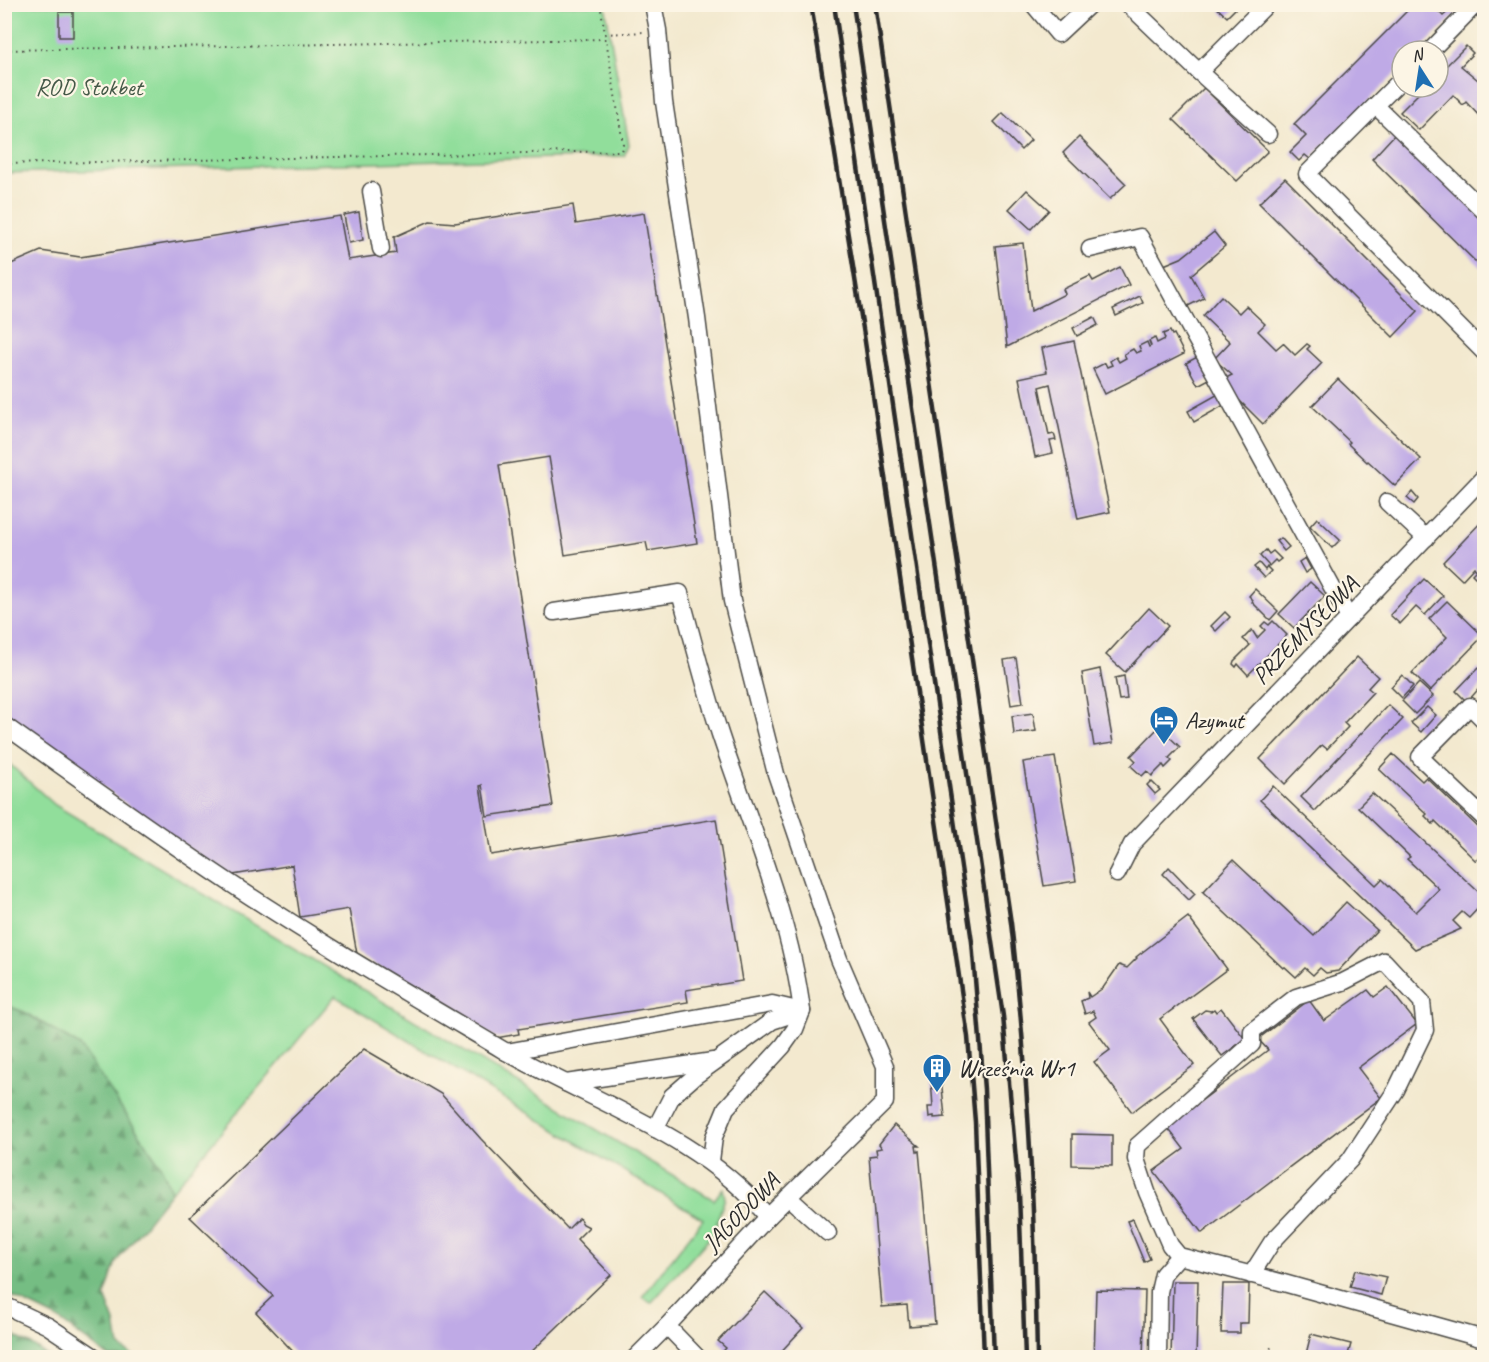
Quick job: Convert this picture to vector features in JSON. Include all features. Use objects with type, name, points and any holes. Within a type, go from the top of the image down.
[{"type":"street","points":[[652,4],[658,30]]},
{"type":"street","points":[[1033,4],[1058,34],[1090,4]]},
{"type":"street","points":[[1128,4],[1198,72],[1268,134]]},
{"type":"street","points":[[1198,72],[1268,4]]},
{"type":"street","points":[[1442,39],[1476,4]]},
{"type":"street","name":"JAGODOWA","points":[[635,1358],[668,1326],[768,1217],[885,1102],[885,1066],[839,959],[776,774],[732,601],[697,318],[664,102],[658,30]]},
{"type":"street","points":[[1390,91],[1307,174],[1485,352]]},
{"type":"street","points":[[1376,105],[1485,211]]},
{"type":"street","points":[[371,191],[381,249]]},
{"type":"street","points":[[1090,249],[1140,237],[1349,618]]},
{"type":"street","name":"PRZEMYSŁOWA","points":[[1117,873],[1132,844],[1485,477]]},
{"type":"street","points":[[1386,502],[1426,538]]},
{"type":"street","points":[[554,612],[680,593],[719,732],[768,872],[792,951],[802,1011],[795,1029],[783,1046],[726,1108],[714,1137],[711,1161]]},
{"type":"street","points":[[1485,720],[1470,706],[1420,757],[1485,818]]},
{"type":"street","points":[[4,725],[233,885],[506,1052],[655,1129],[711,1161],[750,1195],[768,1217]]},
{"type":"street","points":[[1251,1275],[1272,1242],[1350,1160],[1396,1090],[1425,1030],[1422,1002],[1384,961],[1343,982],[1296,997],[1252,1031],[1252,1044],[1137,1146],[1136,1159],[1147,1192],[1170,1245],[1179,1256],[1485,1339]]},
{"type":"street","points":[[506,1052],[772,1005],[802,1011]]},
{"type":"street","points":[[655,1129],[672,1096],[695,1076],[772,1021],[802,1011]]},
{"type":"street","points":[[566,1083],[719,1060]]},
{"type":"street","points":[[788,1197],[828,1233]]},
{"type":"street","points":[[1158,1358],[1159,1292],[1163,1274],[1179,1256]]},
{"type":"street","points":[[4,1305],[48,1326],[96,1358]]},
{"type":"street","points":[[668,1326],[698,1358]]},
{"type":"path","points":[[4,164],[621,151],[624,144],[600,4]]},
{"type":"path","points":[[605,34],[658,30]]},
{"type":"path","points":[[4,50],[606,39]]},
{"type":"path","points":[[1263,1358],[1273,1345]]},
{"type":"green space","name":"ROD Stokbet","points":[[4,5],[605,5],[629,145],[624,156],[5,173]]},
{"type":"green space","points":[[5,760],[55,805],[714,1200],[723,1188],[725,1198],[715,1232],[651,1303],[642,1297],[703,1219],[335,996],[171,1192],[162,1168],[80,1046],[24,1012],[5,1005]]},
{"type":"green space","points":[[5,1005],[24,1012],[80,1046],[162,1168],[171,1192],[116,1262],[105,1296],[115,1322],[119,1346],[135,1357],[109,1357],[58,1319],[5,1293]]},
{"type":"green space","points":[[5,1331],[33,1346],[49,1357],[6,1357]]},
{"type":"building","points":[[1216,4],[1237,4],[1238,6],[1227,17],[1215,6]]},
{"type":"building","points":[[1414,4],[1431,4],[1443,16],[1451,9],[1456,14],[1430,39],[1390,39],[1390,79],[1310,159],[1305,155],[1299,161],[1290,152],[1306,136],[1294,124]]},
{"type":"building","points":[[59,12],[73,12],[73,37],[59,37]]},
{"type":"building","points":[[1466,46],[1473,53],[1461,66],[1484,85],[1484,121],[1466,102],[1463,105],[1453,95],[1450,98],[1450,62]]},
{"type":"building","points":[[1204,88],[1268,151],[1237,181],[1173,119]]},
{"type":"building","points":[[1413,99],[1449,99],[1419,130],[1400,112]]},
{"type":"building","points":[[1003,113],[1031,140],[1021,150],[994,122]]},
{"type":"building","points":[[1396,133],[1484,220],[1484,270],[1372,159]]},
{"type":"building","points":[[1079,137],[1126,184],[1110,199],[1063,153]]},
{"type":"building","points":[[1285,178],[1418,311],[1393,337],[1259,203]]},
{"type":"building","points":[[1027,190],[1049,210],[1031,229],[1009,209]]},
{"type":"building","points":[[573,205],[576,224],[644,213],[697,543],[648,551],[646,542],[565,555],[549,457],[499,465],[553,806],[487,816],[482,785],[480,786],[491,855],[716,819],[742,981],[686,990],[688,1002],[518,1029],[519,1034],[496,1038],[357,954],[349,909],[300,917],[292,865],[227,876],[4,716],[4,267],[41,251],[80,257],[340,216],[348,260],[396,253],[394,237],[430,221],[455,223]]},
{"type":"building","points":[[359,212],[363,240],[349,243],[344,215]]},
{"type":"building","points":[[1214,232],[1225,246],[1191,275],[1204,298],[1186,307],[1164,265],[1181,258]]},
{"type":"building","points":[[1023,243],[1031,311],[1065,294],[1063,289],[1090,276],[1093,281],[1120,267],[1129,285],[1007,347],[995,246]]},
{"type":"building","points":[[1140,296],[1143,303],[1116,316],[1113,309]]},
{"type":"building","points":[[1221,296],[1239,313],[1246,306],[1265,324],[1258,331],[1276,349],[1283,343],[1295,355],[1307,344],[1310,346],[1307,349],[1322,363],[1263,424],[1238,399],[1226,378],[1232,375],[1214,359],[1230,342],[1203,316]]},
{"type":"building","points":[[1094,317],[1098,325],[1077,336],[1073,328]]},
{"type":"building","points":[[1170,331],[1172,335],[1174,334],[1184,354],[1105,394],[1093,369],[1105,363],[1107,367],[1112,365],[1110,361],[1116,357],[1119,362],[1126,358],[1124,354],[1133,349],[1136,353],[1141,351],[1139,346],[1147,342],[1149,347],[1151,346],[1149,341],[1155,338],[1157,343],[1165,339],[1163,334]]},
{"type":"building","points":[[1074,341],[1110,512],[1078,519],[1050,384],[1039,387],[1049,435],[1054,434],[1056,440],[1050,441],[1053,453],[1035,457],[1019,378],[1047,372],[1042,348]]},
{"type":"building","points":[[1201,355],[1213,377],[1198,385],[1186,363]]},
{"type":"building","points":[[1338,379],[1421,459],[1395,486],[1348,444],[1350,442],[1312,406]]},
{"type":"building","points":[[1222,392],[1228,403],[1194,422],[1188,411]]},
{"type":"building","points":[[1412,492],[1418,499],[1414,504],[1407,498]]},
{"type":"building","points":[[1317,518],[1340,540],[1332,548],[1310,526]]},
{"type":"building","points":[[1484,519],[1484,586],[1472,574],[1476,570],[1474,567],[1462,580],[1443,562]]},
{"type":"building","points":[[1281,538],[1289,547],[1284,551],[1276,541]]},
{"type":"building","points":[[1266,550],[1269,554],[1273,551],[1281,559],[1277,562],[1275,560],[1269,566],[1260,556]]},
{"type":"building","points":[[1305,558],[1311,569],[1305,573],[1299,562]]},
{"type":"building","points":[[1259,563],[1265,570],[1267,567],[1271,571],[1264,578],[1254,567]]},
{"type":"building","points":[[1424,579],[1443,596],[1425,615],[1416,607],[1400,624],[1390,615]]},
{"type":"building","points":[[1310,582],[1325,596],[1294,628],[1279,614]]},
{"type":"building","points":[[1255,589],[1278,611],[1270,620],[1249,596]]},
{"type":"building","points":[[1447,601],[1483,636],[1430,691],[1412,673],[1447,637],[1429,619]]},
{"type":"building","points":[[1149,608],[1168,626],[1125,672],[1106,655]]},
{"type":"building","points":[[1225,612],[1230,617],[1216,631],[1211,626]]},
{"type":"building","points":[[1273,621],[1287,635],[1248,675],[1238,664],[1236,667],[1233,664],[1250,645],[1243,639],[1252,630],[1257,638],[1265,630],[1261,626],[1265,622],[1269,625]]},
{"type":"building","points":[[1357,657],[1378,677],[1368,688],[1373,692],[1344,723],[1348,727],[1327,749],[1322,745],[1285,784],[1260,759]]},
{"type":"building","points":[[1016,658],[1023,703],[1011,705],[1004,660]]},
{"type":"building","points":[[1478,668],[1484,674],[1484,683],[1467,702],[1456,691]]},
{"type":"building","points":[[1100,669],[1113,743],[1094,746],[1082,673]]},
{"type":"building","points":[[1402,675],[1413,686],[1402,698],[1391,687]]},
{"type":"building","points":[[1124,676],[1127,699],[1119,700],[1115,678]]},
{"type":"building","points":[[1419,683],[1433,696],[1415,714],[1402,701]]},
{"type":"building","points":[[1388,705],[1403,719],[1315,811],[1301,797]]},
{"type":"building","points":[[1427,707],[1436,715],[1421,732],[1411,723]]},
{"type":"building","points":[[1033,713],[1036,731],[1014,734],[1012,716]]},
{"type":"building","points":[[1159,727],[1180,747],[1169,758],[1172,761],[1165,768],[1163,765],[1152,776],[1147,771],[1142,776],[1131,766],[1136,761],[1131,756]]},
{"type":"building","points":[[1393,754],[1422,781],[1426,777],[1484,833],[1484,852],[1476,861],[1435,821],[1433,824],[1425,816],[1427,814],[1379,769]]},
{"type":"building","points":[[1055,757],[1076,881],[1044,886],[1023,762]]},
{"type":"building","points":[[1151,781],[1160,790],[1155,794],[1147,785]]},
{"type":"building","points":[[1273,786],[1376,885],[1382,879],[1416,912],[1439,889],[1407,859],[1410,857],[1358,807],[1372,793],[1484,897],[1484,902],[1469,918],[1462,912],[1453,921],[1461,929],[1415,949],[1260,800]]},
{"type":"building","points":[[1233,860],[1314,936],[1346,902],[1377,930],[1338,971],[1326,973],[1320,968],[1313,975],[1305,968],[1296,977],[1285,967],[1283,968],[1203,892]]},
{"type":"building","points":[[1169,867],[1195,894],[1189,900],[1163,874]]},
{"type":"building","points":[[1188,917],[1227,969],[1160,1019],[1194,1065],[1132,1112],[1094,1062],[1110,1050],[1089,1022],[1096,1017],[1093,1011],[1085,1014],[1081,1001],[1088,998],[1087,992],[1090,997],[1103,988],[1119,965],[1127,968],[1136,957]]},
{"type":"building","points":[[1388,987],[1417,1024],[1358,1068],[1381,1098],[1202,1233],[1154,1171],[1184,1149],[1167,1127],[1268,1050],[1258,1039],[1309,1000],[1324,1021],[1368,990],[1374,997]]},
{"type":"building","points":[[1221,1008],[1245,1039],[1222,1056],[1193,1019],[1205,1010],[1214,1009],[1216,1012]]},
{"type":"building","points":[[364,1049],[441,1094],[568,1229],[579,1218],[589,1227],[577,1239],[611,1275],[525,1358],[299,1358],[256,1312],[273,1296],[190,1217]]},
{"type":"building","name":"Września Wr1","points":[[941,1078],[945,1117],[929,1117],[928,1107],[933,1107],[931,1079]]},
{"type":"building","points":[[894,1125],[919,1146],[916,1146],[917,1152],[919,1151],[935,1324],[909,1326],[907,1305],[882,1307],[869,1156],[877,1155],[876,1149],[882,1148],[879,1144]]},
{"type":"building","points":[[1072,1134],[1112,1135],[1112,1166],[1072,1165]]},
{"type":"building","points":[[1133,1219],[1150,1259],[1144,1262],[1127,1221]]},
{"type":"building","points":[[1355,1270],[1386,1277],[1381,1295],[1350,1287]]},
{"type":"building","points":[[1173,1281],[1198,1281],[1196,1358],[1171,1358]]},
{"type":"building","points":[[1223,1284],[1249,1284],[1248,1323],[1240,1323],[1240,1333],[1221,1333]]},
{"type":"building","points":[[1096,1290],[1145,1291],[1143,1358],[1094,1358]]},
{"type":"building","points":[[765,1292],[803,1328],[775,1358],[721,1358],[719,1356],[726,1348],[718,1341]]},
{"type":"building","points":[[1311,1334],[1351,1344],[1347,1358],[1305,1358]]},
{"type":"railway","points":[[811,4],[864,335],[968,1037],[975,1122],[984,1358]]},
{"type":"railway","points":[[834,4],[972,942],[984,1089],[994,1358]]},
{"type":"railway","points":[[853,4],[1003,1016],[1019,1193],[1025,1358]]},
{"type":"railway","points":[[875,4],[1011,923],[1030,1140],[1037,1358]]},
{"type":"place","name":"Azymut","points":[[1164,746]]},
{"type":"place","name":"Września Wr1","points":[[937,1094]]}]
